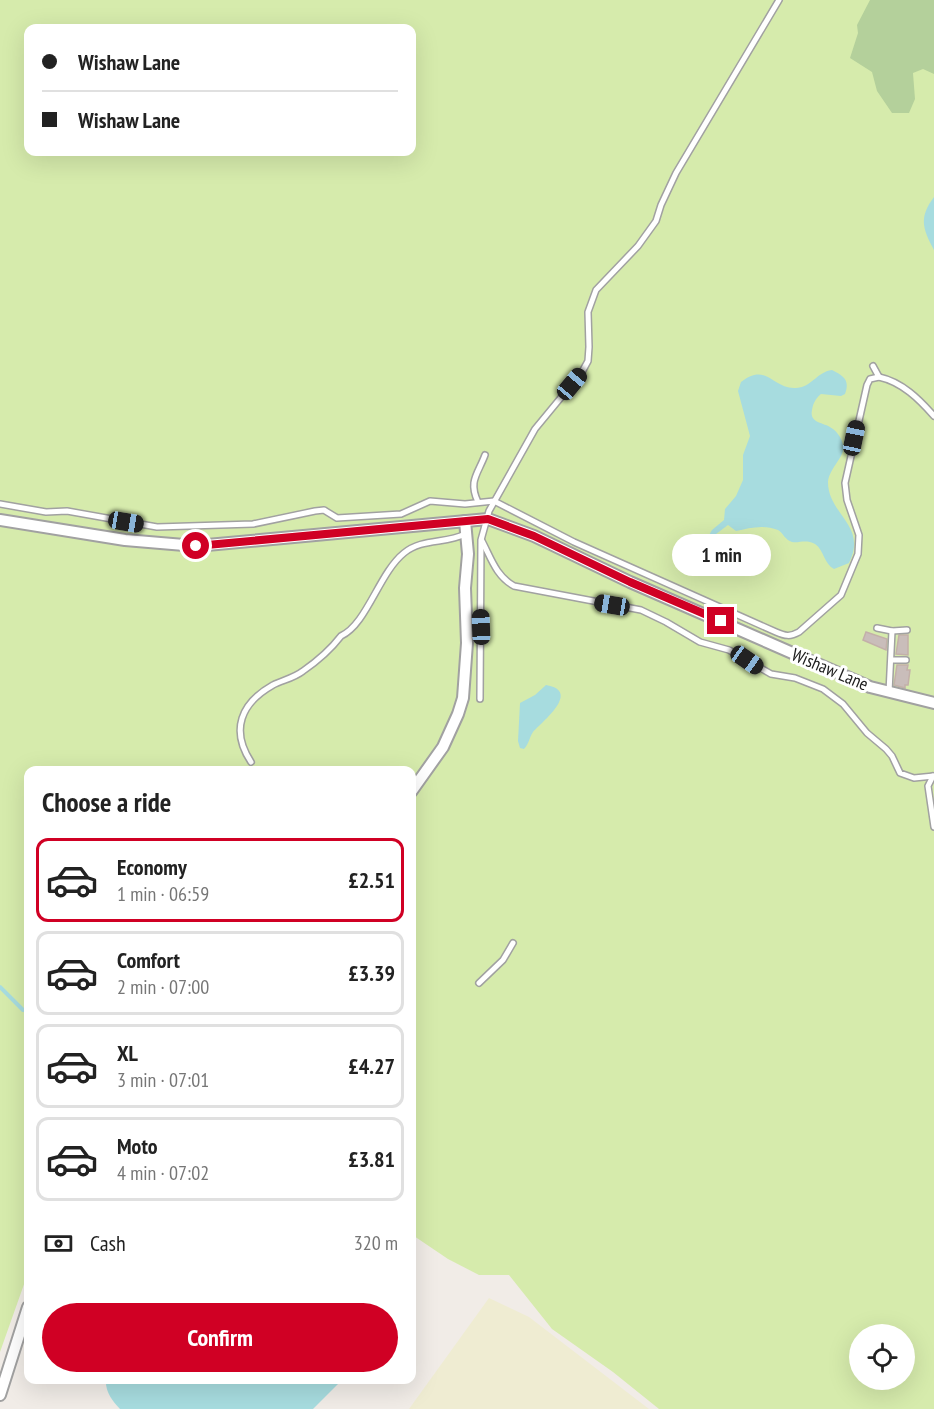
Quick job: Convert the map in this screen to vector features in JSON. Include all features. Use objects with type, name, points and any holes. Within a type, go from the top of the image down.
[{"type":"street","name":"Wishaw Lane","points":[[0,520],[125,540],[196,546],[488,519],[534,536],[630,582],[870,687],[934,702]]},
{"type":"street","points":[[416,785],[443,747],[463,698],[466,663],[465,588],[468,554],[465,521]]},
{"type":"street","points":[[0,1395],[24,1320]]},
{"type":"lane","points":[[480,699],[481,540],[489,511],[535,429],[582,372],[588,361],[588,312],[596,290],[638,246],[657,221],[661,205],[676,173],[779,0]]},
{"type":"lane","points":[[0,504],[46,512],[67,511],[157,528],[189,528],[253,524],[315,510],[324,510],[337,518],[386,516],[412,511],[430,501],[465,504],[494,501],[574,542],[784,636],[792,636],[840,595],[858,554],[859,535],[845,483],[858,419],[873,366],[879,377]]},
{"type":"lane","points":[[870,379],[879,377],[892,381],[909,391],[934,416]]},
{"type":"lane","points":[[478,502],[472,487],[485,455]]},
{"type":"lane","points":[[251,762],[241,744],[238,729],[250,704],[272,686],[303,671],[347,633],[360,617],[389,569],[407,551],[420,544],[465,534]]},
{"type":"lane","points":[[481,540],[498,573],[514,586],[641,610],[700,642],[729,650],[771,674],[795,678],[823,689],[843,704],[867,733],[886,749],[900,773],[914,778],[933,776]]},
{"type":"lane","points":[[877,628],[892,631],[907,630]]},
{"type":"lane","points":[[889,692],[892,631]]},
{"type":"lane","points":[[892,660],[906,660]]},
{"type":"lane","points":[[933,776],[928,786],[934,826]]},
{"type":"lane","points":[[479,983],[503,960],[513,943]]},
{"type":"shaded area","points":[[489,1298],[529,1317],[649,1409],[409,1409]]},
{"type":"green space","points":[[0,0],[934,0],[934,1409],[659,1409],[613,1372],[552,1329],[509,1275],[479,1275],[448,1259],[416,1237],[416,766],[24,766],[24,1284],[0,1352]]},
{"type":"green space","points":[[870,0],[934,0],[934,74],[923,69],[913,73],[915,99],[909,113],[892,113],[877,91],[872,72],[850,58],[858,33],[857,25]]},
{"type":"water","points":[[934,197],[934,250],[925,229],[924,217]]},
{"type":"water","points":[[832,370],[845,379],[847,385],[845,394],[841,396],[821,394],[812,407],[812,415],[815,420],[835,431],[842,443],[842,453],[828,482],[834,503],[851,529],[854,539],[854,550],[849,563],[834,569],[815,544],[806,541],[792,542],[778,530],[767,527],[736,531],[728,525],[712,537],[706,548],[702,547],[712,530],[724,520],[725,509],[736,496],[743,480],[743,455],[750,436],[738,391],[741,382],[757,374],[786,387],[800,388],[826,371]]},
{"type":"water","points":[[546,685],[556,688],[560,693],[560,700],[551,714],[533,732],[526,747],[520,748],[518,741],[520,703],[535,695]]},
{"type":"water","points":[[106,1384],[338,1384],[313,1409],[120,1409],[114,1403]]},
{"type":"building","points":[[866,632],[887,639],[886,650],[863,640]]},
{"type":"building","points":[[899,635],[908,635],[908,655],[896,654]]},
{"type":"building","points":[[897,665],[908,665],[907,670],[910,670],[908,685],[905,685],[905,688],[894,685]]},
{"type":"waterway","points":[[0,987],[23,1010]]},
{"type":"route","points":[[196,546],[488,519],[534,536],[630,582],[721,621]]}]
